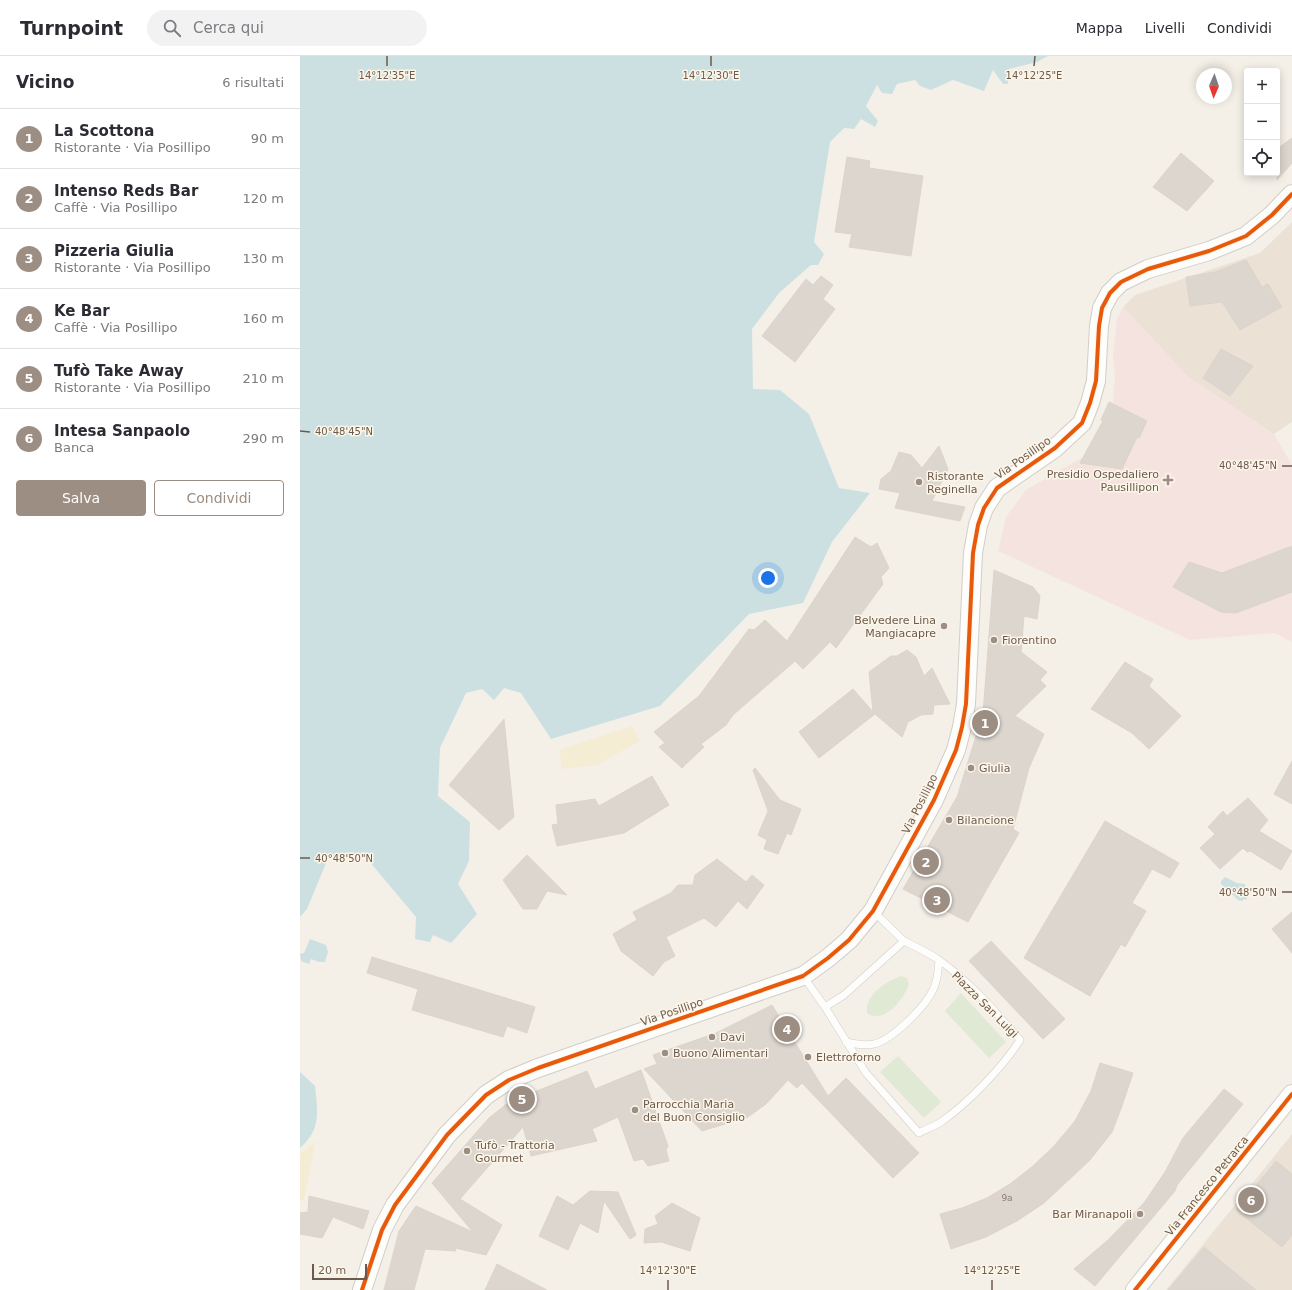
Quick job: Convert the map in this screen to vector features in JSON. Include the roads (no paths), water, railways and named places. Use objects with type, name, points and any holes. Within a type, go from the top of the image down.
[{"type":"street","name":"Via Posillipo","points":[[362,1290],[382,1230],[395,1205],[447,1135],[486,1095],[509,1080],[538,1068],[803,976],[828,958],[849,940],[873,911],[934,800],[956,750],[966,704],[973,553],[978,525],[990,498],[997,488],[1055,448],[1082,423],[1090,404],[1096,381],[1099,326],[1102,308],[1110,293],[1121,282],[1148,269],[1209,251],[1246,236],[1272,215],[1292,194]]},
{"type":"street","name":"Via Francesco Petrarca","points":[[1135,1290],[1292,1094]]},
{"type":"lane","name":"Piazza San Luigi","points":[[803,976],[866,1073],[919,1133],[941,1122],[962,1105],[1008,1059],[1020,1040],[972,988],[939,960],[904,941],[873,911]]},
{"type":"lane","points":[[825,1008],[844,995],[904,941]]},
{"type":"lane","name":"Piazza San Luigi","points":[[846,1042],[861,1045],[876,1044],[895,1032],[920,1008],[933,991],[938,977],[939,960]]},
{"type":"place","name":"Presidio Ospedaliero Pausillipon","points":[[1168,480]]},
{"type":"place","name":"Ristorante Reginella","points":[[919,482]]},
{"type":"place","name":"Belvedere Lina Mangiacapre","points":[[944,626]]},
{"type":"place","name":"Fiorentino","points":[[994,640]]},
{"type":"place","name":"La Scottona","points":[[985,723]]},
{"type":"place","name":"Giulia","points":[[971,768]]},
{"type":"place","name":"Bilancione","points":[[949,820]]},
{"type":"place","name":"Intenso Reds Bar","points":[[926,862]]},
{"type":"place","name":"Pizzeria Giulia","points":[[937,900]]},
{"type":"place","name":"Ke Bar","points":[[787,1029]]},
{"type":"place","name":"Davi","points":[[712,1037]]},
{"type":"place","name":"Buono Alimentari","points":[[665,1053]]},
{"type":"place","name":"Elettroforno","points":[[808,1057]]},
{"type":"place","name":"Tufò Take Away","points":[[522,1099]]},
{"type":"place","name":"Parrocchia Maria del Buon Consiglio","points":[[635,1110]]},
{"type":"place","name":"Tufò - Trattoria Gourmet","points":[[467,1151]]},
{"type":"place","name":"Intesa Sanpaolo","points":[[1251,1200]]},
{"type":"place","name":"Bar Miranapoli","points":[[1140,1214]]}]
